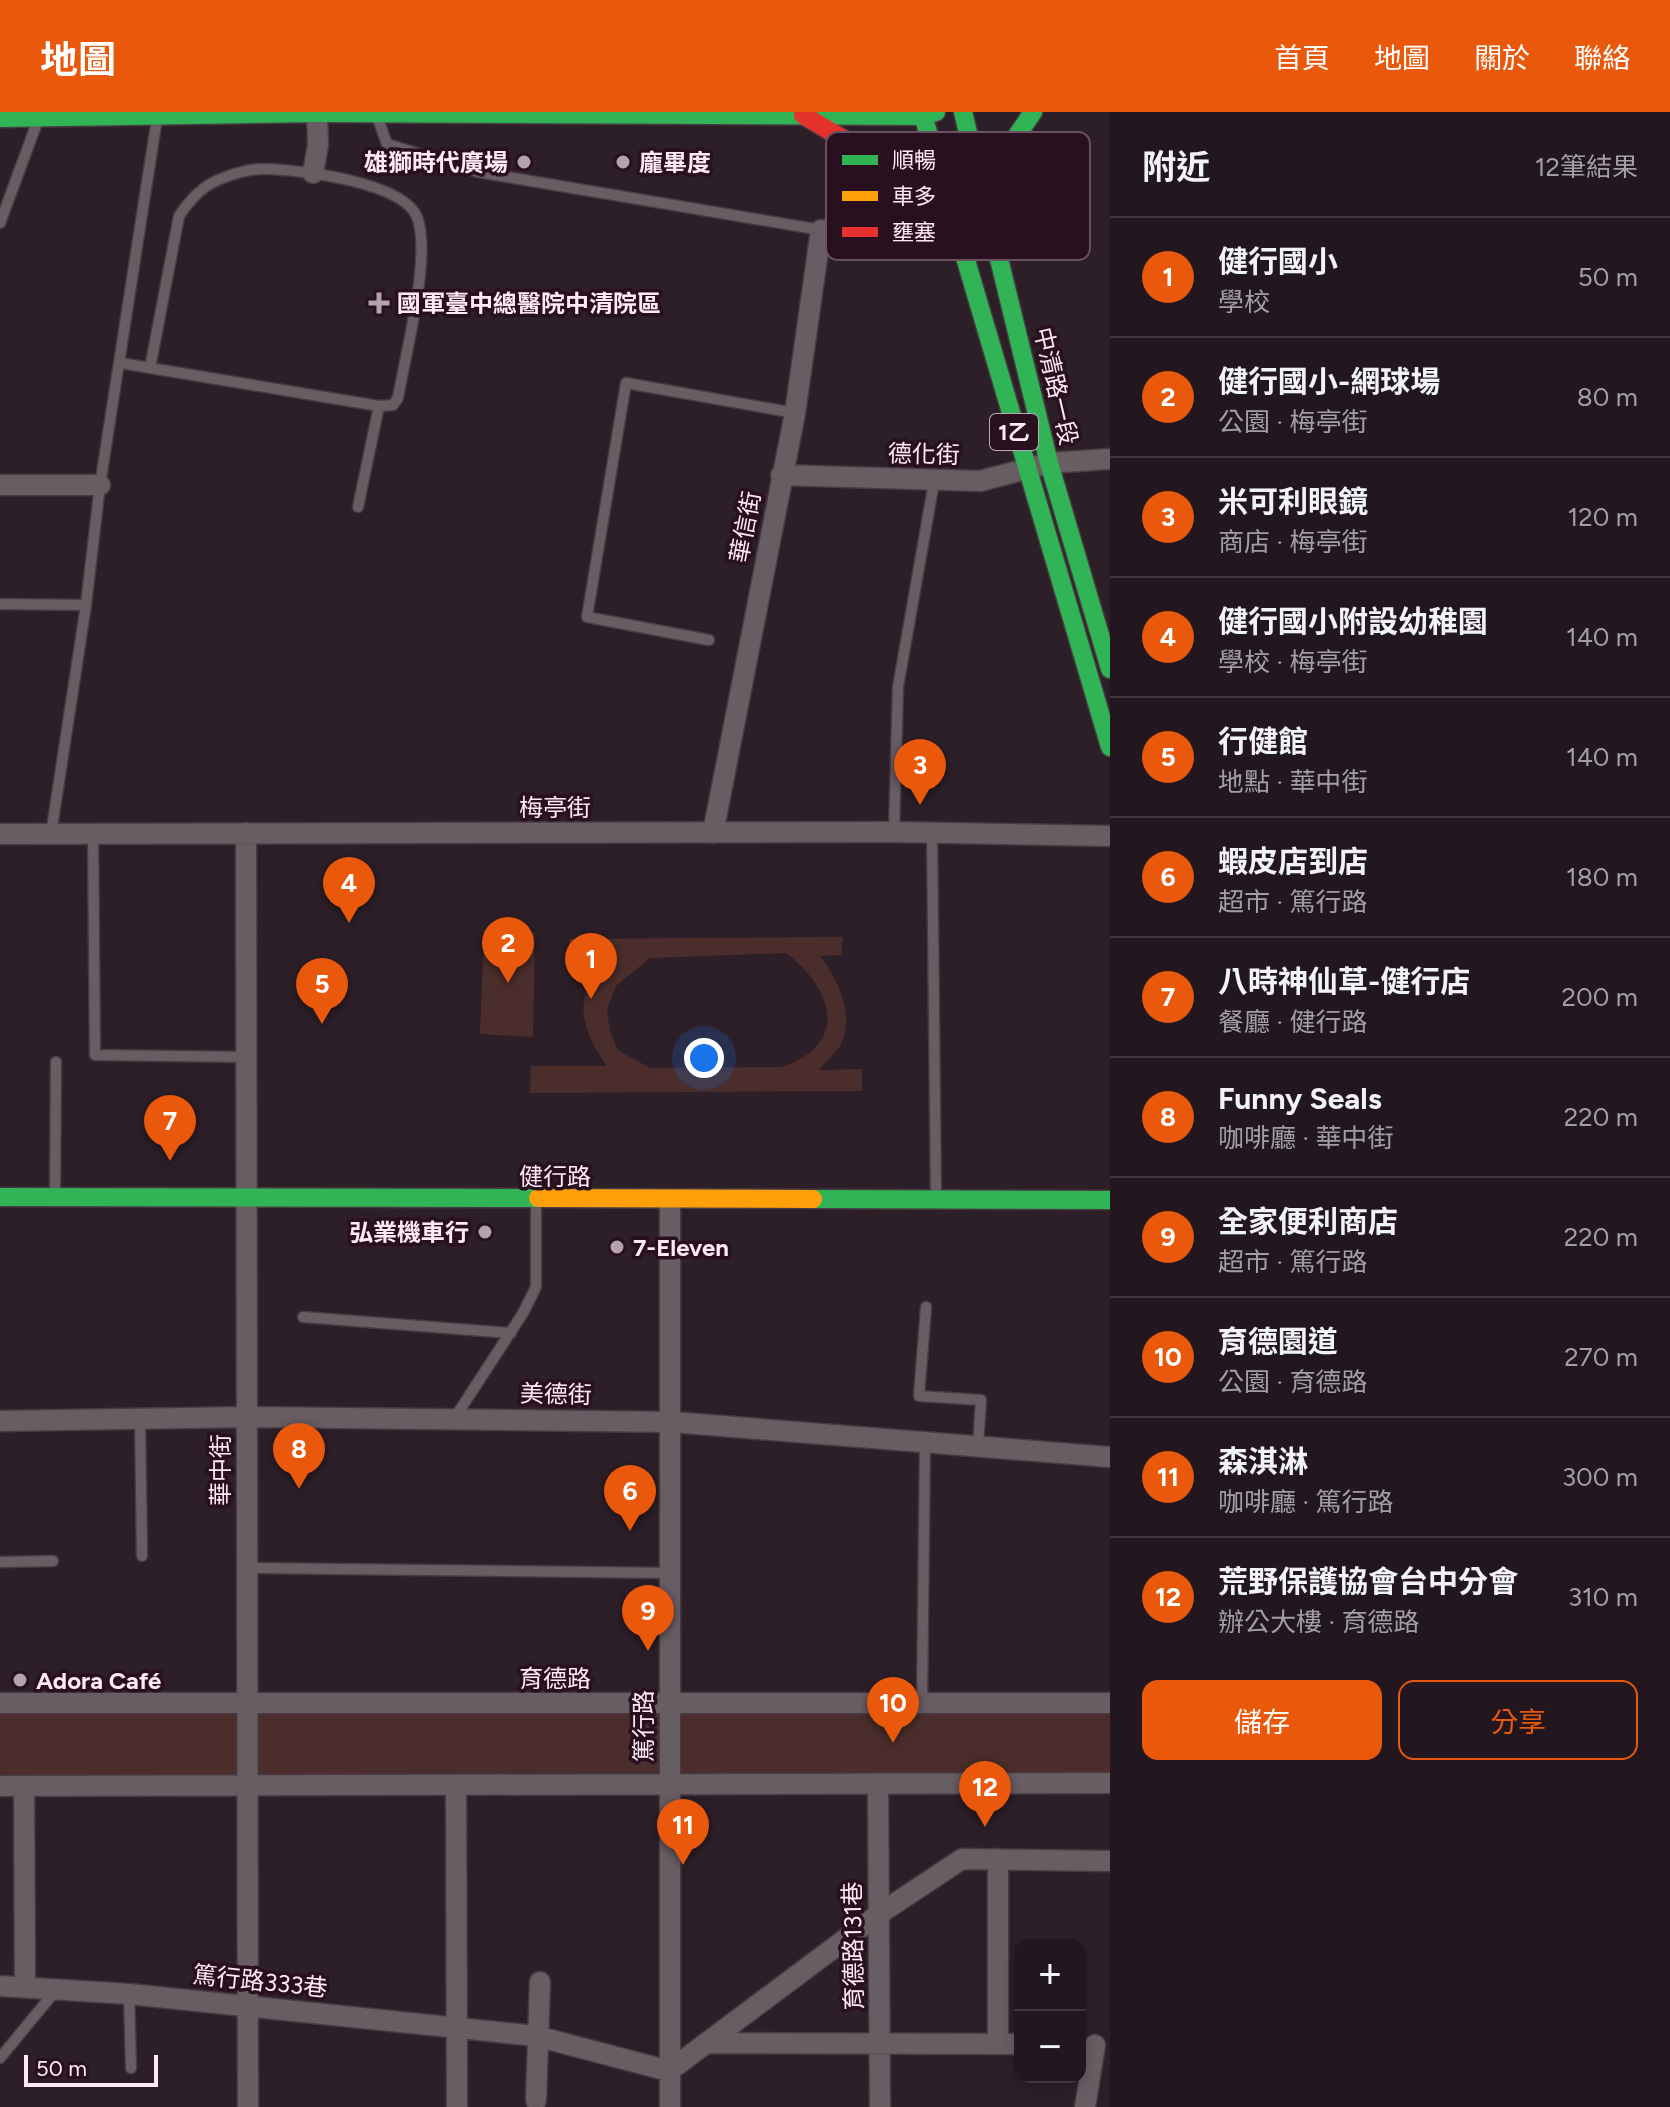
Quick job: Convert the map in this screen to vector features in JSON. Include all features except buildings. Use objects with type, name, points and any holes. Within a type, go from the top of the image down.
[{"type":"main road","points":[[0,118],[157,118],[317,112],[927,113]]},
{"type":"main road","name":"中清路一段","points":[[963,112],[968,132]]},
{"type":"main road","points":[[1019,132],[1033,112]]},
{"type":"main road","points":[[803,115],[832,132]]},
{"type":"main road","name":"中清路一段","points":[[967,260],[1025,471],[1110,747]]},
{"type":"main road","name":"中清路一段","points":[[1001,260],[1049,463],[1107,648],[1110,669]]},
{"type":"main road","name":"健行路","points":[[0,1197],[1110,1200]]},
{"type":"street","points":[[313,173],[318,145],[317,112]]},
{"type":"street","name":"華信街","points":[[713,833],[795,413],[821,230]]},
{"type":"street","name":"德化街","points":[[781,475],[980,481],[1049,463],[1110,459]]},
{"type":"street","points":[[0,485],[100,485]]},
{"type":"street","name":"梅亭街","points":[[0,834],[932,832],[1110,836]]},
{"type":"street","name":"華中街","points":[[246,833],[248,2107]]},
{"type":"street","name":"篤行路","points":[[670,1201],[670,2107]]},
{"type":"street","name":"美德街","points":[[0,1421],[246,1417],[672,1422],[1110,1457]]},
{"type":"street","name":"育德路","points":[[0,1703],[1110,1703]]},
{"type":"street","points":[[0,1786],[1110,1783]]},
{"type":"street","name":"育德路131巷","points":[[878,1784],[880,2107]]},
{"type":"street","points":[[456,1785],[457,2107]]},
{"type":"street","points":[[24,1786],[25,1987]]},
{"type":"street","points":[[669,2071],[879,1914],[962,1859],[1110,1861]]},
{"type":"street","points":[[998,1859],[998,2044]]},
{"type":"street","points":[[536,2100],[540,1982]]},
{"type":"street","name":"篤行路333巷","points":[[0,1986],[58,1987],[536,2036],[669,2071]]},
{"type":"street","points":[[708,2043],[1014,2044]]},
{"type":"street","points":[[1085,2107],[1095,2044]]},
{"type":"lane","points":[[376,114],[387,144],[478,172],[821,230],[826,225]]},
{"type":"lane","points":[[0,223],[39,118]]},
{"type":"lane","points":[[51,834],[86,605],[100,485],[157,118]]},
{"type":"lane","points":[[121,363],[150,368],[379,406],[393,405],[398,398],[422,256],[421,233],[406,199],[390,192],[313,173],[263,168],[215,181],[191,198],[179,216],[150,368]]},
{"type":"lane","points":[[709,640],[587,617],[626,383],[795,413]]},
{"type":"lane","points":[[358,507],[379,406]]},
{"type":"lane","points":[[894,832],[898,687],[934,482]]},
{"type":"lane","points":[[0,604],[86,605]]},
{"type":"lane","points":[[932,832],[936,1201]]},
{"type":"lane","points":[[93,835],[95,1055],[247,1057]]},
{"type":"lane","points":[[55,1197],[56,1062]]},
{"type":"lane","points":[[454,1419],[511,1333],[536,1287],[536,1200]]},
{"type":"lane","points":[[926,1307],[919,1396],[981,1400],[978,1446]]},
{"type":"lane","points":[[303,1317],[511,1333]]},
{"type":"lane","points":[[140,1418],[142,1556]]},
{"type":"lane","points":[[922,1704],[925,1442]]},
{"type":"lane","points":[[0,1562],[53,1561]]},
{"type":"lane","points":[[246,1568],[670,1573]]},
{"type":"lane","points":[[0,2058],[58,1987]]},
{"type":"lane","points":[[129,1994],[131,2068]]},
{"type":"shaded area","points":[[484,930],[535,932],[533,1037],[480,1034]]},
{"type":"shaded area","points":[[843,937],[841,955],[820,956],[843,998],[846,1022],[840,1046],[819,1070],[862,1069],[862,1091],[530,1093],[531,1066],[607,1066],[590,1037],[584,1004],[591,983],[612,959],[569,961],[569,939]],"holes":[[[786,953],[802,967],[824,999],[828,1014],[826,1030],[818,1044],[804,1057],[782,1067],[650,1068],[618,1050],[610,1032],[607,1009],[616,986],[650,958]]]},
{"type":"shaded area","points":[[0,1711],[240,1711],[241,1779],[0,1780]]},
{"type":"shaded area","points":[[256,1711],[661,1711],[661,1779],[256,1779]]},
{"type":"shaded area","points":[[676,1711],[1110,1714],[1110,1773],[676,1778]]},
{"type":"traffic: fast","points":[[922,112],[928,132]]},
{"type":"traffic: fast","points":[[0,118],[317,113],[923,116],[936,112]]},
{"type":"traffic: fast","points":[[963,112],[968,132]]},
{"type":"traffic: fast","points":[[1019,132],[1033,112]]},
{"type":"traffic: fast","points":[[966,260],[1110,747]]},
{"type":"traffic: fast","points":[[999,260],[1049,463],[1110,669]]},
{"type":"traffic: fast","points":[[0,1197],[538,1198]]},
{"type":"traffic: fast","points":[[813,1199],[1110,1200]]},
{"type":"traffic: slow","points":[[538,1198],[813,1199]]},
{"type":"traffic: jam","points":[[803,115],[832,132]]},
{"type":"place","name":"雄獅時代廣場","points":[[524,162]]},
{"type":"place","name":"龐畢度","points":[[623,162]]},
{"type":"place","name":"國軍臺中總醫院中清院區","points":[[379,303]]},
{"type":"place","name":"米可利眼鏡","points":[[920,805]]},
{"type":"place","name":"健行國小附設幼稚園","points":[[349,923]]},
{"type":"place","name":"健行國小-網球場","points":[[508,983]]},
{"type":"place","name":"健行國小","points":[[591,999]]},
{"type":"place","name":"行健館","points":[[322,1024]]},
{"type":"place","name":"八時神仙草-健行店","points":[[170,1161]]},
{"type":"place","name":"弘業機車行","points":[[485,1232]]},
{"type":"place","name":"7-Eleven","points":[[617,1247]]},
{"type":"place","name":"Funny Seals","points":[[299,1489]]},
{"type":"place","name":"蝦皮店到店","points":[[630,1531]]},
{"type":"place","name":"全家便利商店","points":[[648,1651]]},
{"type":"place","name":"Adora Café","points":[[20,1680]]},
{"type":"place","name":"育德園道","points":[[893,1743]]},
{"type":"place","name":"荒野保護協會台中分會","points":[[985,1827]]},
{"type":"place","name":"森淇淋","points":[[683,1865]]}]
